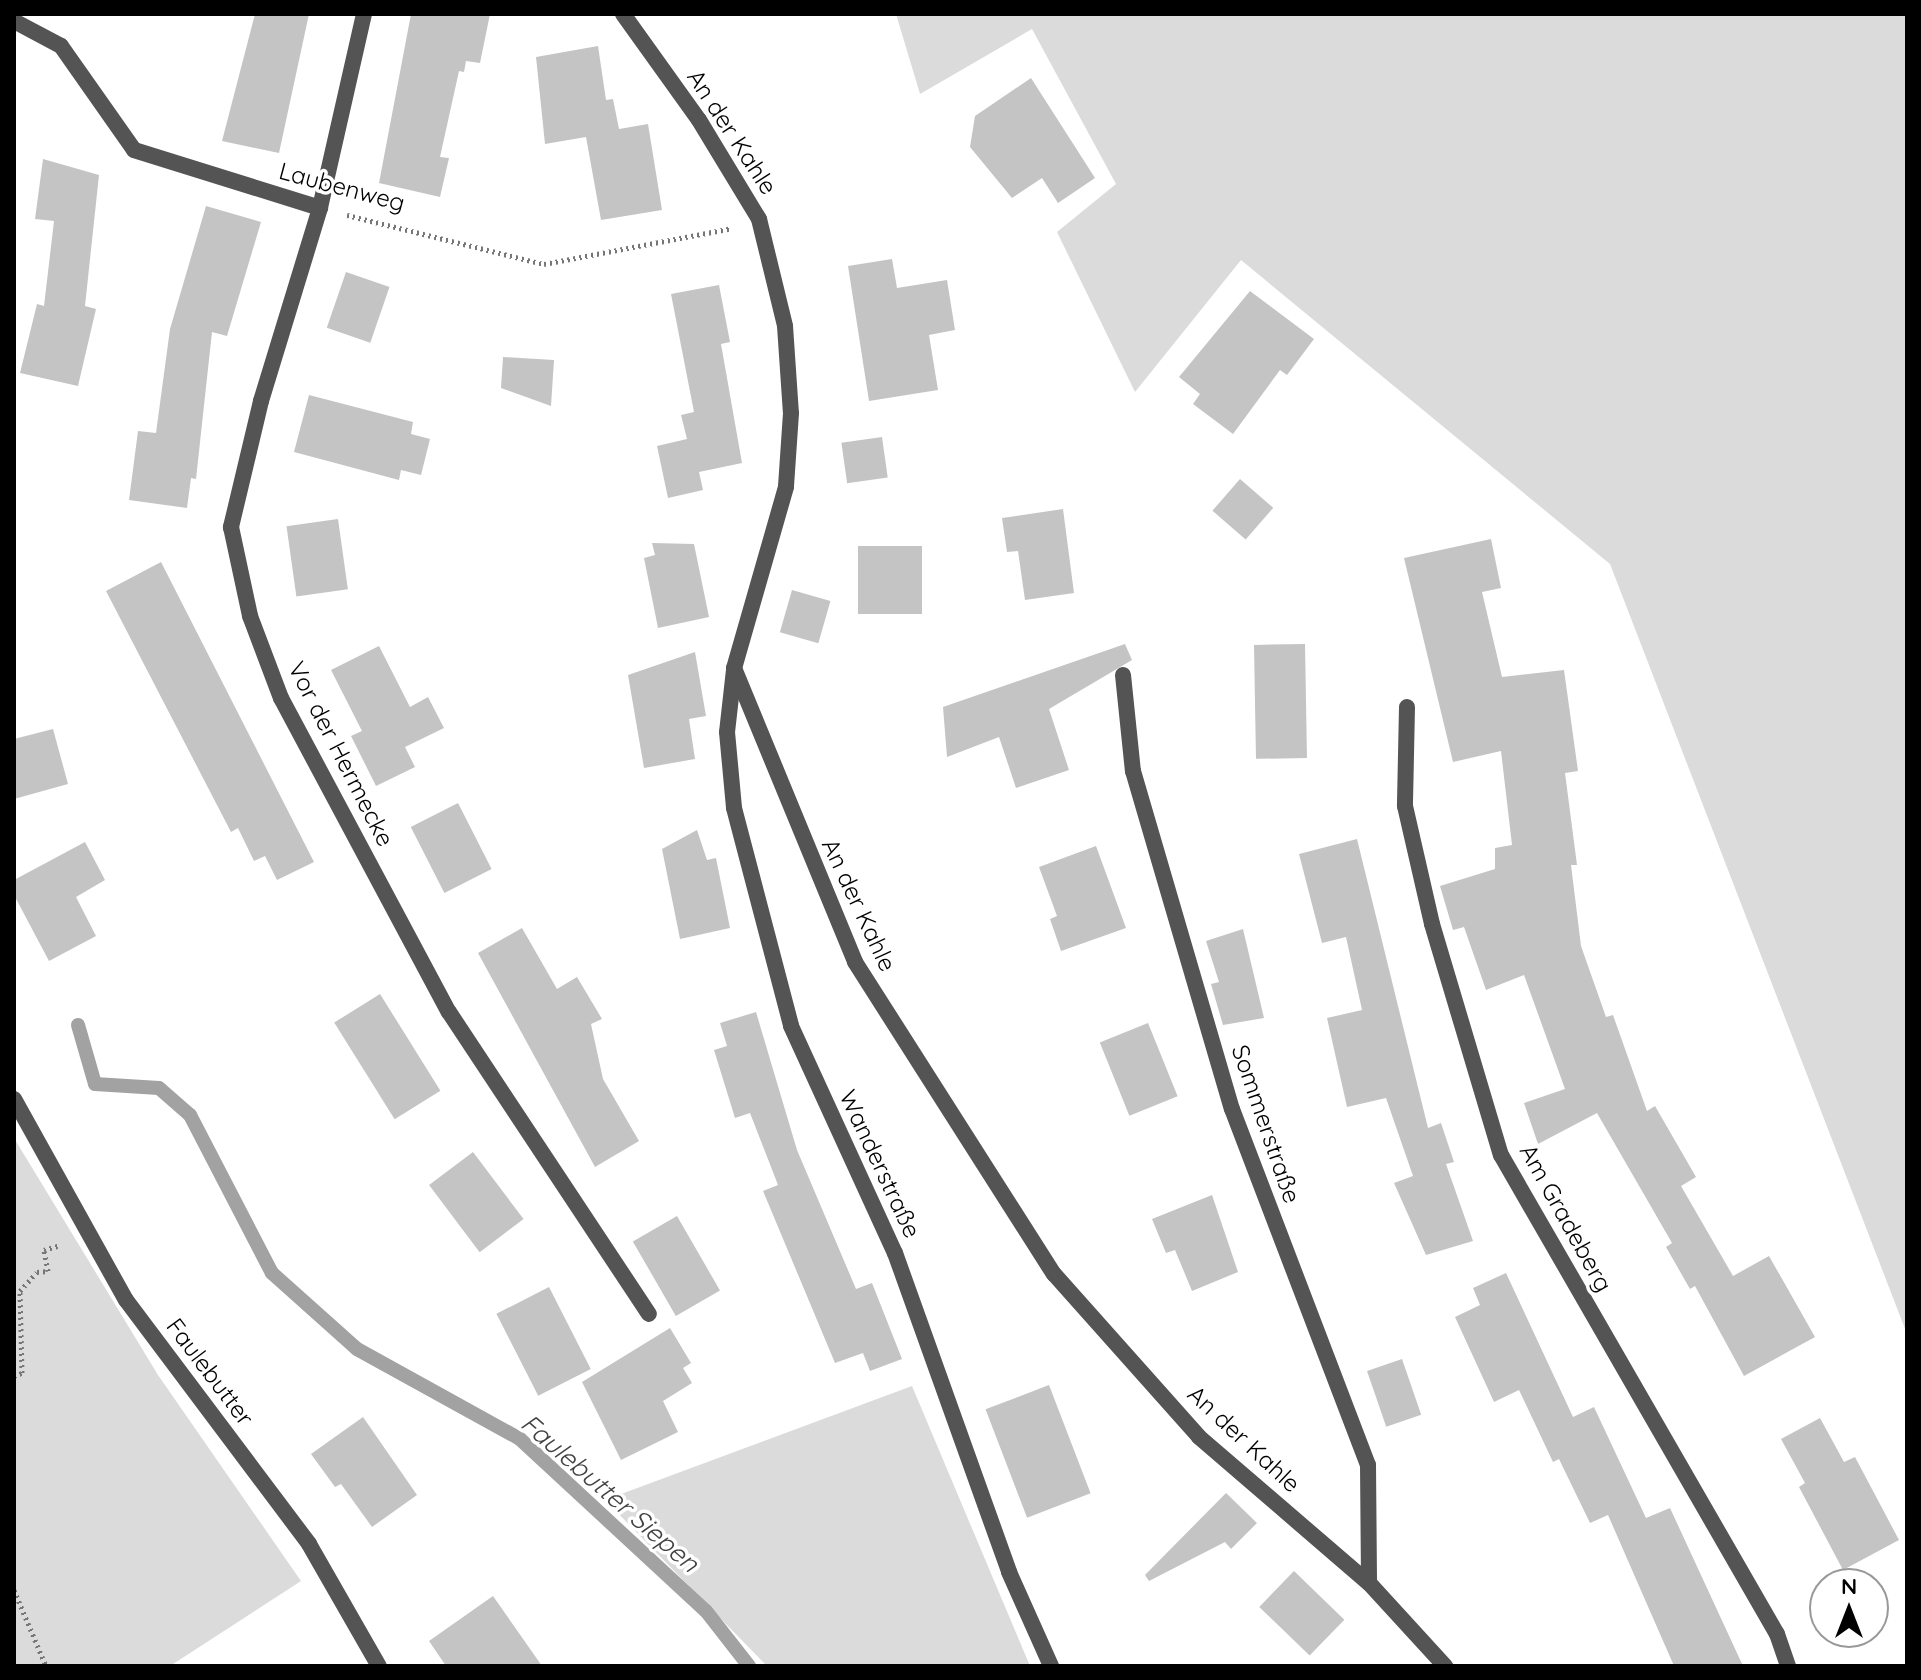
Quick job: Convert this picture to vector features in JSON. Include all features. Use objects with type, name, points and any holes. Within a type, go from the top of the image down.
[{"type":"street","name":"Vor der Hermecke","points":[[364,14],[320,208],[261,401],[231,527],[250,616],[281,698],[449,1012],[649,1314]]},
{"type":"street","name":"An der Kahle","points":[[623,14],[699,120],[759,219],[785,326],[791,413],[786,487],[734,668],[855,962],[1054,1274],[1199,1437],[1369,1583],[1445,1666]]},
{"type":"street","name":"Laubenweg","points":[[14,21],[61,46],[134,150],[320,208]]},
{"type":"street","name":"Wanderstraße","points":[[734,668],[727,732],[734,808],[791,1026],[895,1253],[1009,1572],[1051,1666]]},
{"type":"street","name":"Sommerstraße","points":[[1123,675],[1133,771],[1232,1109],[1368,1465],[1369,1583]]},
{"type":"street","name":"Am Gradeberg","points":[[1407,707],[1405,806],[1432,924],[1501,1155],[1777,1634],[1788,1666]]},
{"type":"street","name":"Faulebutter","points":[[14,1099],[126,1300],[309,1544],[379,1666]]},
{"type":"path","name":"Laubenweg","points":[[320,208],[544,264],[718,232]]},
{"type":"path","points":[[14,1376],[22,1373],[20,1291],[37,1272],[48,1271],[44,1250],[53,1244],[65,1245]]},
{"type":"path","points":[[14,1590],[46,1666]]},
{"type":"shaded area","points":[[896,14],[1907,14],[1907,1334],[1610,564],[1241,260],[1135,392],[1057,232],[1116,184],[1032,29],[920,94]]},
{"type":"shaded area","points":[[14,1138],[158,1375],[301,1581],[170,1666],[14,1666]]},
{"type":"shaded area","points":[[912,1386],[1030,1666],[767,1666],[605,1500]]},
{"type":"building","points":[[255,14],[309,14],[279,153],[222,141]]},
{"type":"building","points":[[411,14],[490,14],[480,63],[466,61],[464,72],[459,71],[440,157],[449,158],[440,197],[379,183]]},
{"type":"building","points":[[598,46],[606,100],[613,99],[619,129],[648,124],[662,210],[601,220],[586,137],[545,144],[536,57]]},
{"type":"building","points":[[1031,78],[1095,178],[1058,203],[1042,178],[1012,198],[970,147],[975,116]]},
{"type":"building","points":[[43,159],[99,175],[85,306],[96,309],[78,386],[20,373],[37,304],[44,306],[54,221],[35,219]]},
{"type":"building","points":[[206,206],[261,222],[227,336],[212,332],[196,479],[191,478],[187,508],[129,500],[138,431],[156,433],[170,329]]},
{"type":"building","points":[[892,259],[897,288],[947,280],[955,330],[929,335],[938,390],[869,401],[848,266]]},
{"type":"building","points":[[346,272],[389,287],[370,343],[327,328]]},
{"type":"building","points":[[719,285],[730,342],[721,344],[742,463],[699,472],[703,490],[668,498],[657,446],[687,439],[681,415],[694,412],[671,294]]},
{"type":"building","points":[[1250,291],[1314,339],[1287,375],[1280,370],[1233,434],[1193,404],[1200,394],[1179,377]]},
{"type":"building","points":[[503,357],[554,360],[551,406],[501,388]]},
{"type":"building","points":[[309,395],[413,422],[411,434],[430,439],[421,475],[401,470],[399,480],[294,452]]},
{"type":"building","points":[[882,437],[888,478],[847,483],[841,443]]},
{"type":"building","points":[[1240,479],[1273,508],[1246,540],[1212,511]]},
{"type":"building","points":[[1063,509],[1074,593],[1025,600],[1018,551],[1007,552],[1002,518]]},
{"type":"building","points":[[338,519],[348,589],[296,597],[287,526]]},
{"type":"building","points":[[1491,539],[1501,588],[1482,592],[1502,677],[1564,670],[1578,771],[1565,773],[1577,865],[1571,865],[1581,946],[1606,1017],[1613,1015],[1647,1111],[1655,1106],[1696,1177],[1681,1186],[1733,1276],[1769,1256],[1815,1337],[1744,1376],[1695,1286],[1690,1289],[1666,1247],[1672,1243],[1597,1113],[1538,1144],[1524,1103],[1565,1089],[1524,975],[1486,990],[1464,927],[1453,930],[1440,886],[1495,869],[1495,848],[1512,845],[1501,751],[1453,762],[1404,558]]},
{"type":"building","points":[[652,543],[694,544],[709,617],[658,628],[644,558],[655,555]]},
{"type":"building","points":[[858,546],[922,546],[922,614],[858,614]]},
{"type":"building","points":[[161,562],[314,862],[277,880],[265,856],[254,861],[238,828],[231,832],[106,591]]},
{"type":"building","points":[[792,590],[830,601],[818,643],[780,632]]},
{"type":"building","points":[[1125,644],[1132,660],[1049,709],[1069,770],[1016,788],[999,737],[947,757],[943,707]]},
{"type":"building","points":[[1305,644],[1307,758],[1256,759],[1254,645]]},
{"type":"building","points":[[379,646],[410,707],[428,697],[444,728],[405,747],[415,767],[376,786],[351,736],[362,731],[331,670]]},
{"type":"building","points":[[695,652],[706,716],[689,719],[695,759],[644,768],[628,675]]},
{"type":"building","points":[[53,729],[68,784],[14,799],[14,739]]},
{"type":"building","points":[[458,803],[492,869],[444,893],[411,827]]},
{"type":"building","points":[[697,830],[707,860],[716,858],[730,928],[680,939],[662,849]]},
{"type":"building","points":[[1357,839],[1428,1128],[1441,1123],[1454,1162],[1446,1164],[1473,1241],[1426,1255],[1394,1183],[1413,1176],[1386,1098],[1347,1107],[1327,1018],[1362,1010],[1346,937],[1322,943],[1299,854]]},
{"type":"building","points":[[85,842],[105,880],[76,897],[96,936],[49,961],[14,895],[14,880]]},
{"type":"building","points":[[1096,846],[1126,928],[1061,951],[1050,919],[1057,916],[1039,867]]},
{"type":"building","points":[[522,928],[557,989],[577,977],[602,1019],[591,1024],[603,1079],[639,1141],[595,1167],[478,953]]},
{"type":"building","points":[[1243,929],[1264,1018],[1223,1025],[1211,984],[1219,982],[1206,941]]},
{"type":"building","points":[[380,994],[440,1091],[395,1119],[334,1023]]},
{"type":"building","points":[[756,1012],[797,1150],[856,1289],[872,1283],[902,1359],[870,1371],[863,1353],[835,1363],[763,1191],[778,1185],[750,1113],[735,1118],[714,1050],[727,1046],[720,1023]]},
{"type":"building","points":[[1148,1023],[1178,1096],[1129,1116],[1100,1042]]},
{"type":"building","points":[[473,1152],[524,1219],[480,1252],[429,1185]]},
{"type":"building","points":[[1212,1195],[1238,1272],[1192,1291],[1175,1250],[1166,1253],[1152,1219]]},
{"type":"building","points":[[677,1216],[720,1290],[676,1316],[633,1242]]},
{"type":"building","points":[[1506,1273],[1573,1417],[1594,1407],[1646,1518],[1670,1508],[1743,1666],[1674,1666],[1608,1515],[1590,1523],[1559,1459],[1553,1462],[1519,1390],[1494,1402],[1455,1317],[1480,1305],[1473,1288]]},
{"type":"building","points":[[549,1287],[591,1369],[538,1396],[496,1314]]},
{"type":"building","points":[[670,1328],[691,1363],[683,1368],[692,1383],[663,1401],[678,1432],[621,1460],[582,1382]]},
{"type":"building","points":[[1402,1359],[1421,1415],[1386,1427],[1367,1371]]},
{"type":"building","points":[[1049,1385],[1091,1493],[1027,1518],[986,1409]]},
{"type":"building","points":[[363,1417],[417,1495],[372,1527],[341,1484],[335,1487],[311,1454]]},
{"type":"building","points":[[1820,1418],[1844,1462],[1855,1457],[1899,1540],[1842,1568],[1799,1487],[1805,1483],[1781,1439]]},
{"type":"building","points":[[1226,1493],[1257,1523],[1231,1549],[1225,1542],[1149,1581],[1145,1575]]},
{"type":"building","points":[[1294,1571],[1344,1620],[1310,1656],[1259,1607]]},
{"type":"building","points":[[493,1596],[542,1666],[446,1666],[429,1641]]},
{"type":"waterway","name":"Faulebutter Siepen","points":[[78,1025],[95,1084],[159,1088],[190,1115],[272,1273],[357,1349],[520,1439],[706,1611],[749,1666]]}]
